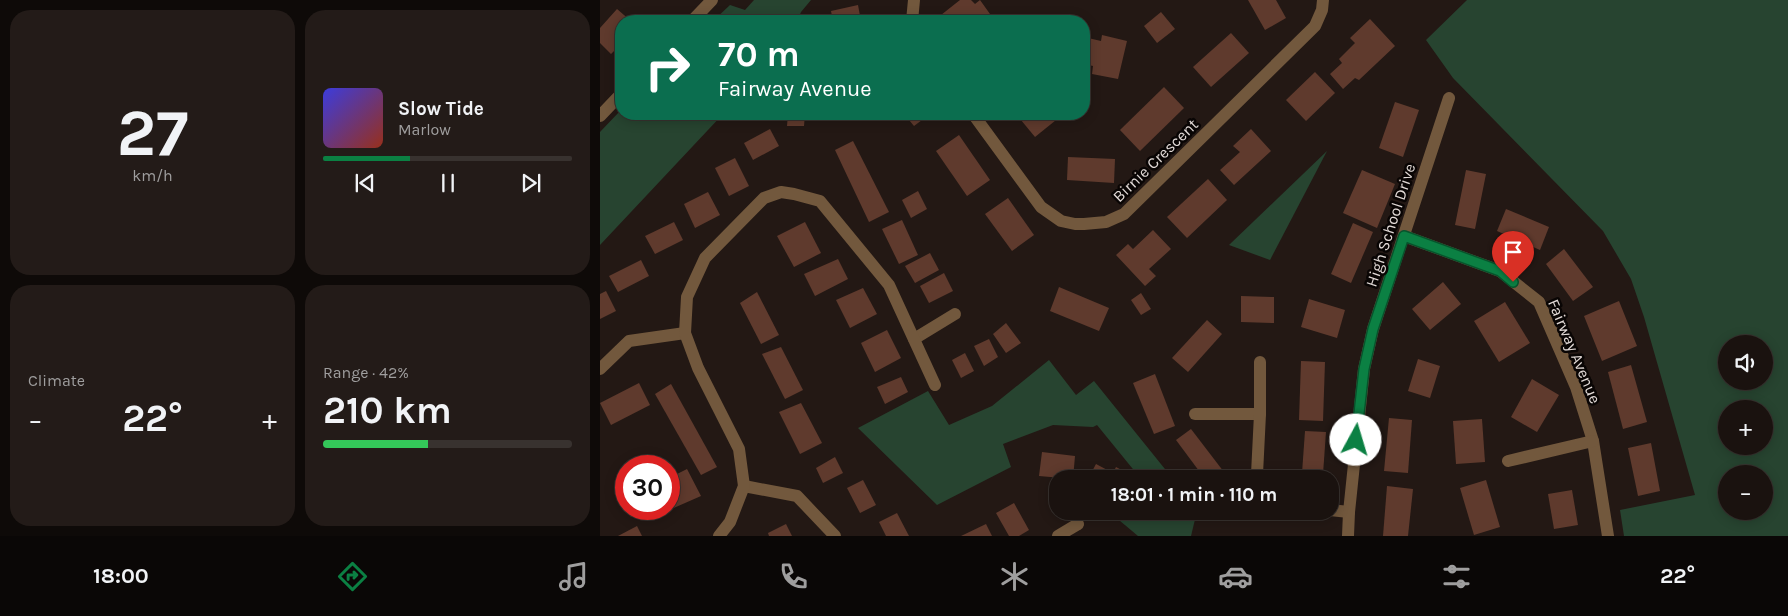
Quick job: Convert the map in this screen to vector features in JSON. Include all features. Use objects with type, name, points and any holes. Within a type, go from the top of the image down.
[{"type":"street","points":[[698,15],[712,0]]},
{"type":"street","points":[[913,15],[914,0]]},
{"type":"street","name":"Birnie Crescent","points":[[978,120],[1041,207],[1061,221],[1075,224],[1106,222],[1124,214],[1315,26],[1322,10],[1323,0]]},
{"type":"street","name":"High School Drive","points":[[1348,536],[1348,512],[1364,369],[1373,329],[1449,98]]},
{"type":"street","points":[[600,116],[615,100]]},
{"type":"street","points":[[718,536],[730,522],[744,486],[739,449],[698,368],[685,333],[687,297],[705,258],[764,198],[781,192],[820,201],[889,286],[935,385]]},
{"type":"street","name":"Fairway Avenue","points":[[1404,236],[1500,271],[1539,302],[1576,387],[1593,441],[1608,536]]},
{"type":"street","points":[[914,339],[955,314]]},
{"type":"street","points":[[600,369],[629,341],[685,333]]},
{"type":"street","points":[[1256,470],[1260,414],[1260,362]]},
{"type":"street","points":[[1195,414],[1260,414]]},
{"type":"street","points":[[1508,461],[1593,441]]},
{"type":"street","points":[[744,486],[797,496],[836,536]]},
{"type":"street","points":[[1339,511],[1348,512]]},
{"type":"street","points":[[1058,536],[1078,524]]},
{"type":"green space","points":[[754,0],[811,0],[800,15],[719,15],[730,5],[745,10]]},
{"type":"green space","points":[[1467,0],[1788,0],[1788,536],[1624,536],[1620,510],[1695,495],[1644,317],[1631,279],[1603,231],[1453,78],[1426,40]]},
{"type":"green space","points":[[615,116],[615,120],[717,120],[600,245],[600,132]]},
{"type":"green space","points":[[1327,151],[1270,260],[1229,245]]},
{"type":"green space","points":[[1049,360],[1076,395],[1094,381],[1166,470],[1134,470],[1097,425],[1093,427],[1053,425],[1003,444],[1011,467],[937,505],[858,428],[928,391],[949,425],[992,406]]},
{"type":"green space","points":[[1119,520],[1195,520],[1191,536],[1138,536]]},
{"type":"building","points":[[960,0],[971,0],[975,4],[980,0],[990,14],[989,15],[941,15]]},
{"type":"building","points":[[1248,0],[1276,0],[1286,18],[1265,30]]},
{"type":"building","points":[[858,5],[860,15],[832,15],[831,11]]},
{"type":"building","points":[[617,9],[624,15],[615,15],[615,50],[611,54],[600,43],[600,28]]},
{"type":"building","points":[[1161,12],[1175,29],[1157,43],[1144,26]]},
{"type":"building","points":[[1370,19],[1395,46],[1359,80],[1355,78],[1343,89],[1330,74],[1342,63],[1339,59],[1355,43],[1350,38]]},
{"type":"building","points":[[1231,33],[1249,53],[1211,87],[1193,67]]},
{"type":"building","points":[[1102,35],[1127,41],[1118,79],[1092,74],[1093,66],[1090,65],[1090,38],[1101,41]]},
{"type":"building","points":[[1315,72],[1335,93],[1306,121],[1286,100]]},
{"type":"building","points":[[1164,87],[1184,108],[1140,151],[1120,130]]},
{"type":"building","points":[[1395,102],[1419,110],[1403,157],[1379,148]]},
{"type":"building","points":[[788,120],[804,120],[804,126],[787,126]]},
{"type":"building","points":[[909,120],[922,120],[914,126]]},
{"type":"building","points":[[1021,120],[1056,120],[1035,137]]},
{"type":"building","points":[[770,129],[779,146],[753,160],[744,143]]},
{"type":"building","points":[[1251,129],[1271,151],[1234,185],[1220,170],[1240,152],[1233,146]]},
{"type":"building","points":[[959,135],[990,180],[967,196],[936,151]]},
{"type":"building","points":[[853,141],[889,212],[869,222],[835,150]]},
{"type":"building","points":[[1068,157],[1115,159],[1114,183],[1067,180]]},
{"type":"building","points":[[735,158],[749,186],[729,196],[715,168]]},
{"type":"building","points":[[1362,170],[1395,184],[1377,228],[1343,213]]},
{"type":"building","points":[[1466,170],[1486,174],[1475,229],[1455,225]]},
{"type":"building","points":[[1208,179],[1227,200],[1187,238],[1167,217]]},
{"type":"building","points":[[918,191],[927,209],[911,218],[902,200]]},
{"type":"building","points":[[708,192],[720,215],[695,228],[684,204]]},
{"type":"building","points":[[1008,198],[1034,235],[1012,251],[985,214]]},
{"type":"building","points":[[1506,209],[1549,227],[1540,250],[1497,231]]},
{"type":"building","points":[[902,220],[918,255],[899,264],[882,229]]},
{"type":"building","points":[[674,222],[683,240],[655,254],[645,236]]},
{"type":"building","points":[[805,222],[821,253],[794,267],[777,236]]},
{"type":"building","points":[[1353,223],[1373,232],[1351,283],[1331,274]]},
{"type":"building","points":[[1153,230],[1171,249],[1149,269],[1156,276],[1145,286],[1116,255],[1128,244],[1133,249]]},
{"type":"building","points":[[1564,249],[1593,287],[1573,301],[1546,264]]},
{"type":"building","points":[[930,253],[939,270],[915,283],[905,266]]},
{"type":"building","points":[[838,259],[848,279],[815,296],[804,274]]},
{"type":"building","points":[[641,260],[649,276],[618,292],[609,276]]},
{"type":"building","points":[[944,273],[953,291],[929,303],[920,286]]},
{"type":"building","points":[[1443,282],[1461,304],[1430,330],[1412,309]]},
{"type":"building","points":[[1059,287],[1109,308],[1099,331],[1050,311]]},
{"type":"building","points":[[863,288],[877,314],[850,328],[836,300]]},
{"type":"building","points":[[606,291],[616,311],[600,319],[600,294]]},
{"type":"building","points":[[757,292],[779,335],[761,344],[740,303]]},
{"type":"building","points":[[1141,293],[1151,309],[1141,315],[1131,300]]},
{"type":"building","points":[[1241,296],[1274,297],[1274,323],[1241,322]]},
{"type":"building","points":[[1309,299],[1345,310],[1337,338],[1301,327]]},
{"type":"building","points":[[1619,301],[1637,346],[1602,361],[1584,316]]},
{"type":"building","points":[[1505,302],[1530,343],[1499,362],[1474,321]]},
{"type":"building","points":[[1207,320],[1222,334],[1188,372],[1172,358]]},
{"type":"building","points":[[1006,323],[1021,343],[1006,353],[993,334]]},
{"type":"building","points":[[887,330],[901,358],[875,372],[861,343]]},
{"type":"building","points":[[989,339],[998,357],[984,366],[974,346]]},
{"type":"building","points":[[781,347],[803,390],[785,399],[762,354]]},
{"type":"building","points":[[965,353],[974,371],[961,378],[952,360]]},
{"type":"building","points":[[1418,359],[1440,366],[1430,398],[1408,391]]},
{"type":"building","points":[[1301,361],[1325,362],[1323,421],[1299,420]]},
{"type":"building","points":[[1631,365],[1647,422],[1623,429],[1608,372]]},
{"type":"building","points":[[1155,374],[1175,426],[1154,434],[1133,383]]},
{"type":"building","points":[[901,377],[908,392],[885,404],[877,387]]},
{"type":"building","points":[[1532,379],[1559,395],[1537,432],[1511,417]]},
{"type":"building","points":[[639,383],[650,405],[611,425],[600,403]]},
{"type":"building","points":[[671,384],[717,467],[701,475],[655,394]]},
{"type":"building","points":[[801,403],[822,443],[800,454],[779,412]]},
{"type":"building","points":[[1389,418],[1412,420],[1408,473],[1384,471]]},
{"type":"building","points":[[1482,419],[1485,462],[1456,464],[1453,421]]},
{"type":"building","points":[[1191,429],[1222,470],[1198,470],[1176,440]]},
{"type":"building","points":[[1305,431],[1326,432],[1323,470],[1302,470]]},
{"type":"building","points":[[1651,443],[1660,491],[1638,496],[1628,448]]},
{"type":"building","points":[[1042,452],[1075,456],[1074,470],[1049,470],[1049,477],[1039,476]]},
{"type":"building","points":[[835,457],[843,473],[823,483],[816,468]]},
{"type":"building","points":[[1096,464],[1107,470],[1093,470]]},
{"type":"building","points":[[687,469],[701,496],[680,505],[680,472]]},
{"type":"building","points":[[863,480],[876,505],[860,513],[847,488]]},
{"type":"building","points":[[1486,480],[1500,527],[1474,535],[1460,488]]},
{"type":"building","points":[[1387,486],[1413,489],[1408,536],[1383,536]]},
{"type":"building","points":[[1572,490],[1578,525],[1554,529],[1548,494]]},
{"type":"building","points":[[1014,503],[1029,530],[1019,536],[1009,536],[996,513]]},
{"type":"building","points":[[897,513],[909,536],[886,536],[879,522]]},
{"type":"building","points":[[786,524],[792,536],[769,536],[768,533]]},
{"type":"building","points":[[986,524],[992,536],[961,536]]},
{"type":"building","points":[[637,526],[642,536],[618,536]]},
{"type":"route","points":[[1356,440],[1364,369],[1373,329],[1404,236],[1500,271],[1513,282]]}]
